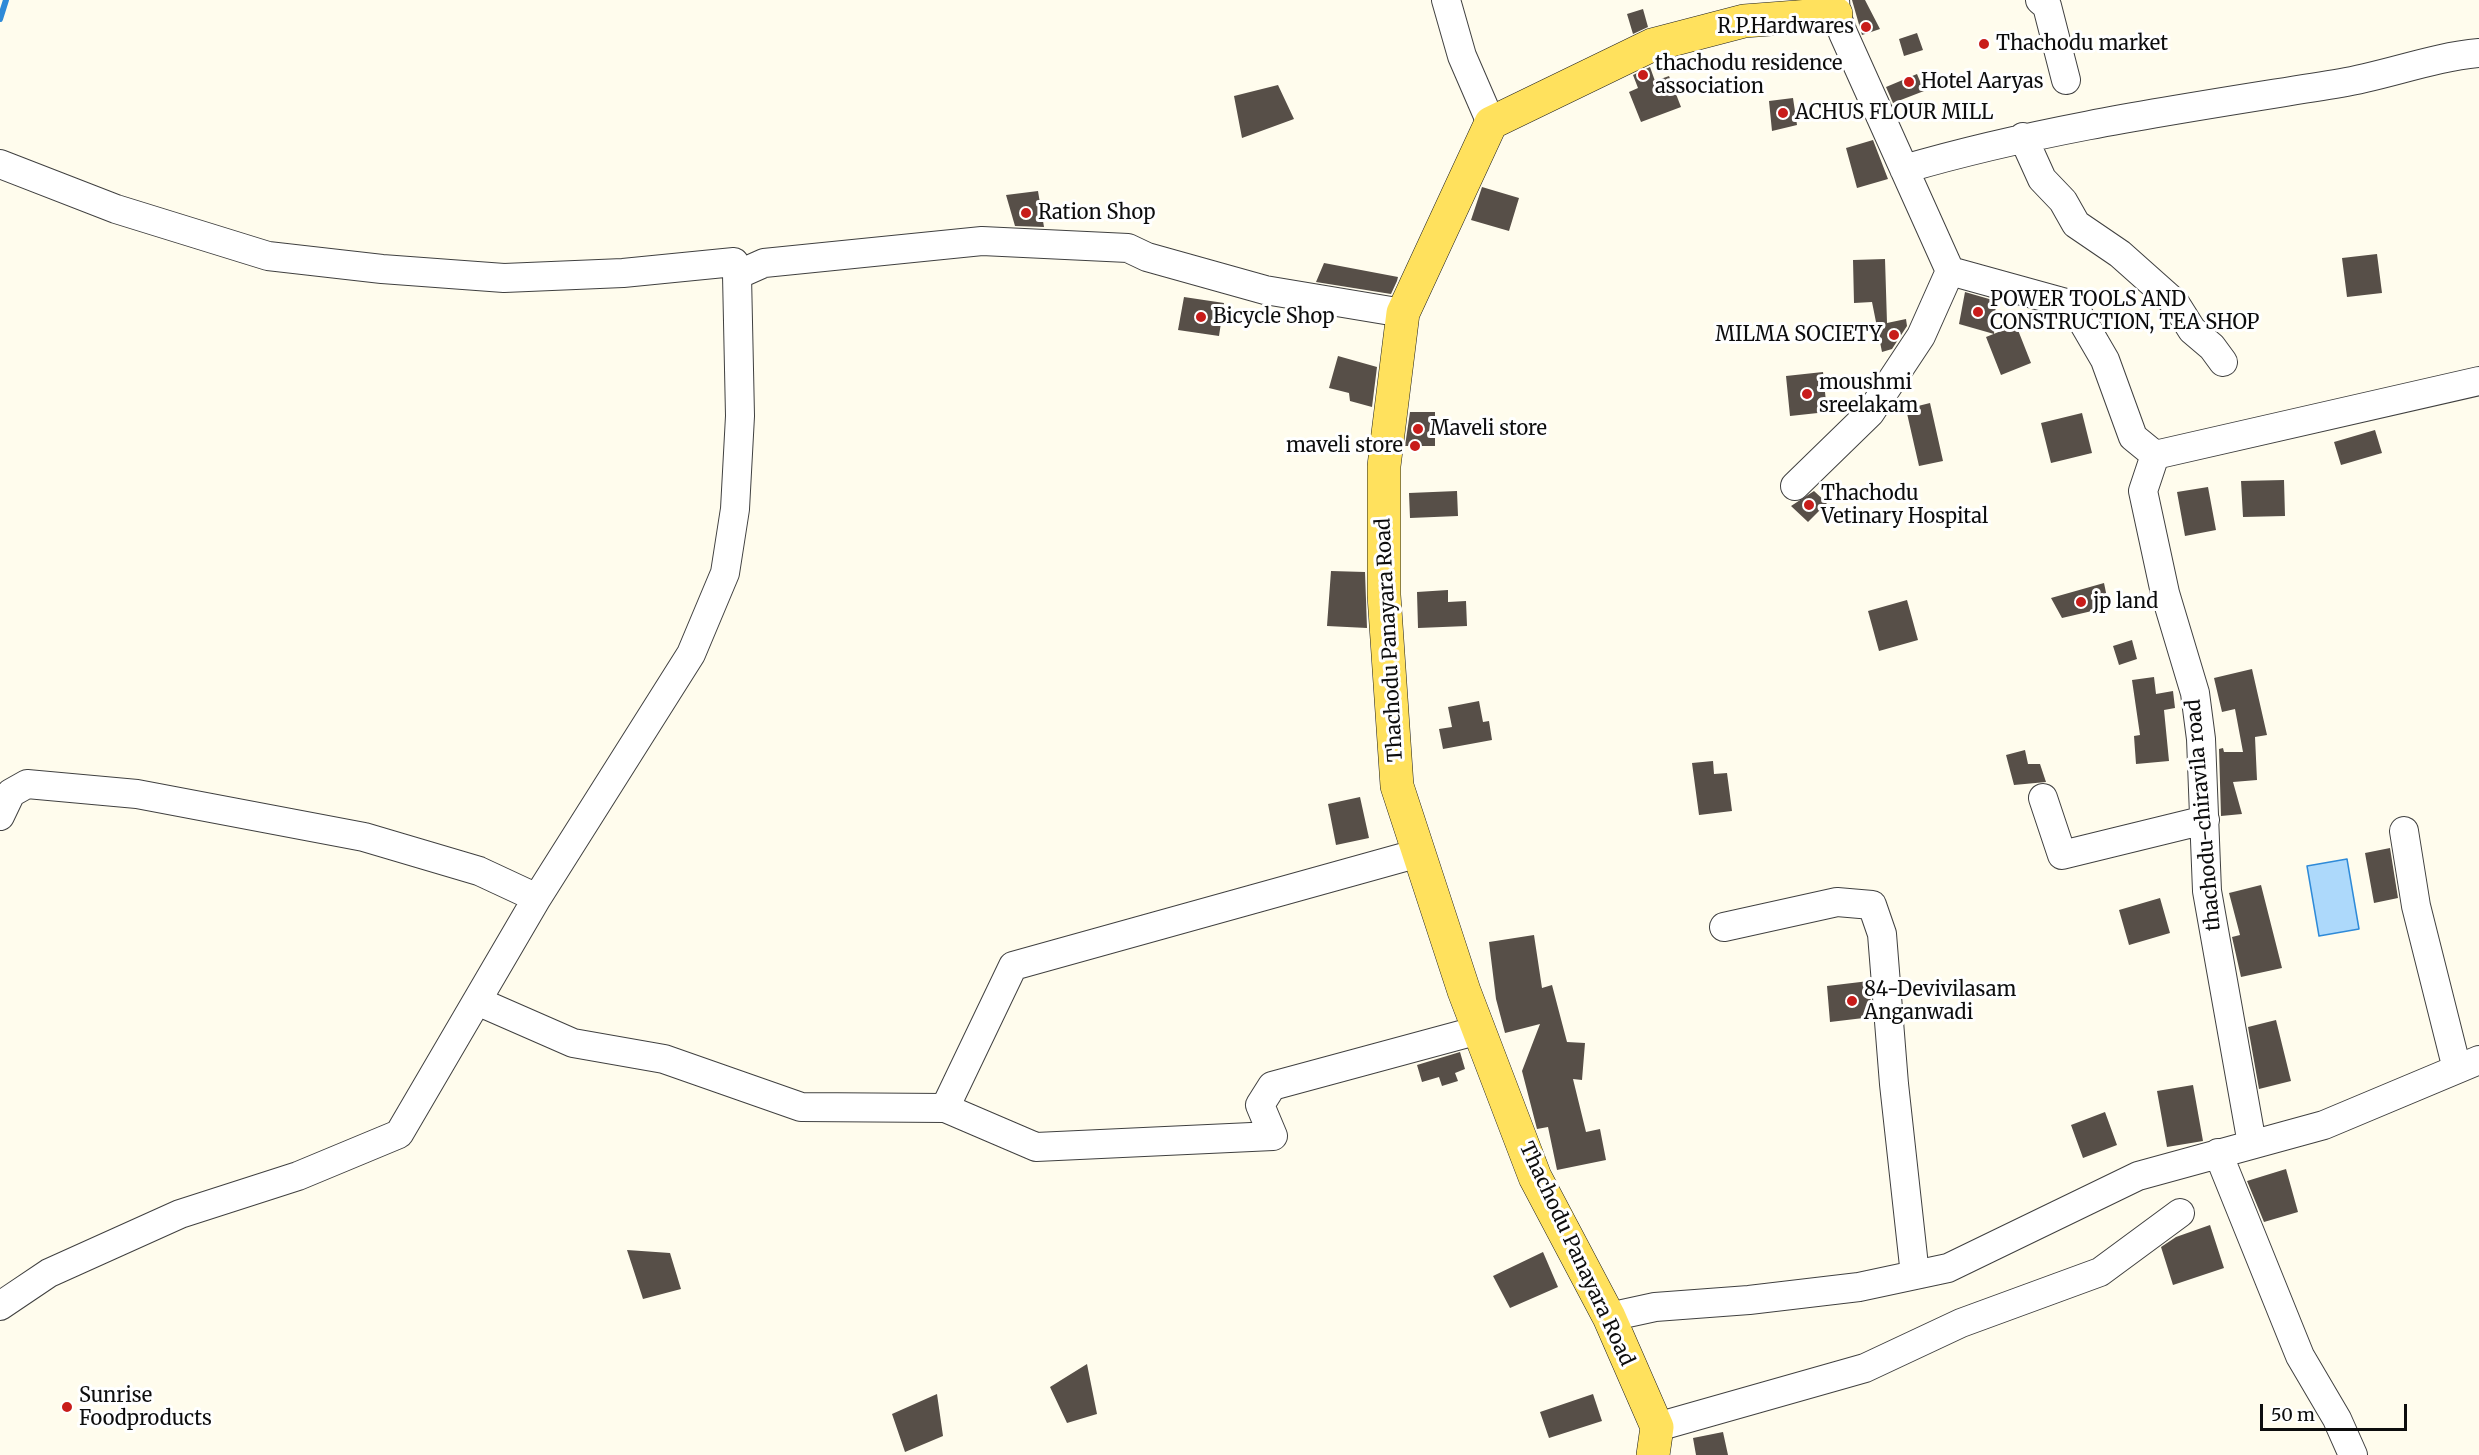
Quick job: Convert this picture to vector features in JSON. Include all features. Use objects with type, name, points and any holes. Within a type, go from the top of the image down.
[{"type":"main road","points":[[1491,123],[1652,45],[1744,21],[1835,7]]},
{"type":"main road","name":"Thachodu Panayara Road","points":[[1491,123],[1403,313],[1384,466],[1384,595],[1397,786],[1479,1030],[1535,1177],[1609,1317],[1655,1441]]},
{"type":"street","points":[[1446,0],[1462,56],[1491,123]]},
{"type":"street","points":[[2040,0],[2046,6],[2066,80]]},
{"type":"street","points":[[1796,486],[1870,412],[1921,336],[1950,271],[1835,7]]},
{"type":"street","points":[[1904,169],[2062,128],[2369,78],[2454,55],[2479,53]]},
{"type":"street","points":[[2024,138],[2042,179],[2064,201],[2076,224],[2120,254],[2175,303],[2192,330],[2212,347],[2223,362]]},
{"type":"street","points":[[0,164],[116,208],[268,256],[382,269],[504,278],[622,273],[734,262],[737,275],[740,416],[735,509],[725,573],[691,654],[537,898],[399,1134],[297,1176],[180,1214],[49,1273],[0,1306]]},
{"type":"street","points":[[737,275],[764,264],[982,241],[1128,248],[1147,257],[1265,290],[1403,313]]},
{"type":"street","points":[[1950,271],[2073,305],[2105,360],[2133,437],[2155,455],[2479,381]]},
{"type":"street","name":"thachodu-chiravila road","points":[[2155,455],[2143,491],[2165,593],[2195,693],[2205,820],[2207,891],[2252,1144]]},
{"type":"street","points":[[0,816],[11,793],[27,784],[137,794],[364,837],[479,871],[537,898]]},
{"type":"street","points":[[2043,798],[2062,855],[2205,820]]},
{"type":"street","points":[[1609,1317],[1655,1307],[1749,1300],[1859,1287],[1948,1269],[2138,1176],[2324,1125],[2468,1065],[2416,906],[2404,831]]},
{"type":"street","points":[[945,1108],[1013,966],[1419,853]]},
{"type":"street","points":[[1724,927],[1837,902],[1872,905],[1882,934],[1896,1106],[1915,1275]]},
{"type":"street","points":[[477,1001],[573,1043],[664,1059],[801,1107],[945,1108],[1036,1147],[1273,1136],[1260,1105],[1272,1086],[1479,1030]]},
{"type":"street","points":[[2218,1153],[2300,1356],[2337,1419],[2353,1455]]},
{"type":"street","points":[[1655,1441],[1865,1368],[1961,1323],[2100,1272],[2180,1213]]},
{"type":"water","points":[[2347,859],[2359,929],[2319,936],[2307,866]]},
{"type":"building","points":[[1852,0],[1865,0],[1880,29],[1862,35]]},
{"type":"building","points":[[1643,9],[1648,27],[1633,34],[1627,14]]},
{"type":"building","points":[[1917,33],[1923,50],[1904,56],[1899,39]]},
{"type":"building","points":[[1650,67],[1655,81],[1669,76],[1681,107],[1641,122],[1629,92],[1638,88],[1633,75]]},
{"type":"building","name":"Hotel Aaryas","points":[[1917,74],[1924,91],[1893,103],[1886,87]]},
{"type":"building","points":[[1278,85],[1294,119],[1242,138],[1234,96]]},
{"type":"building","name":"ACHUS FLOUR MILL","points":[[1793,98],[1797,125],[1772,131],[1769,101]]},
{"type":"building","points":[[1873,140],[1888,179],[1857,188],[1846,148]]},
{"type":"building","points":[[1482,187],[1519,198],[1509,231],[1471,220]]},
{"type":"building","name":"Ration Shop","points":[[1038,191],[1044,227],[1015,226],[1006,195]]},
{"type":"building","points":[[2377,254],[2382,293],[2347,297],[2342,258]]},
{"type":"building","points":[[1885,259],[1887,323],[1906,319],[1907,326],[1892,349],[1882,352],[1872,302],[1854,303],[1853,260]]},
{"type":"building","points":[[1324,263],[1398,277],[1391,294],[1316,282]]},
{"type":"building","name":"POWER TOOLS AND CONSTRUCTION, TEA SHOP","points":[[1965,292],[1996,301],[1994,334],[1959,324]]},
{"type":"building","name":"Bicycle Shop","points":[[1184,297],[1224,303],[1219,336],[1178,330]]},
{"type":"building","points":[[2016,325],[2031,363],[2001,375],[1986,337]]},
{"type":"building","points":[[1338,356],[1377,367],[1372,407],[1350,401],[1349,393],[1329,388]]},
{"type":"building","name":"moushmi sreelakam","points":[[1823,372],[1827,412],[1790,416],[1786,376]]},
{"type":"building","points":[[1930,403],[1943,461],[1919,466],[1906,409]]},
{"type":"building","name":"Maveli store","points":[[1410,412],[1435,412],[1435,446],[1405,446]]},
{"type":"building","points":[[2082,413],[2092,453],[2051,463],[2041,423]]},
{"type":"building","points":[[2375,430],[2382,453],[2341,465],[2334,442]]},
{"type":"building","points":[[2284,480],[2285,516],[2243,517],[2241,481]]},
{"type":"building","points":[[2208,487],[2216,530],[2185,536],[2177,492]]},
{"type":"building","points":[[1457,491],[1458,516],[1410,518],[1409,493]]},
{"type":"building","name":"Thachodu Vetinary Hospital","points":[[1814,491],[1827,503],[1808,522],[1791,506]]},
{"type":"building","points":[[1331,571],[1365,572],[1367,628],[1327,626]]},
{"type":"building","name":"jp land","points":[[2104,583],[2109,607],[2062,618],[2051,598]]},
{"type":"building","points":[[1448,590],[1448,602],[1466,601],[1467,626],[1418,628],[1417,592]]},
{"type":"building","points":[[1907,600],[1918,640],[1879,651],[1868,611]]},
{"type":"building","points":[[2132,640],[2137,659],[2119,665],[2113,646]]},
{"type":"building","points":[[2252,669],[2267,735],[2255,737],[2257,780],[2233,782],[2242,814],[2221,816],[2219,749],[2223,748],[2224,752],[2243,752],[2235,709],[2222,712],[2214,678]]},
{"type":"building","points":[[2154,677],[2156,694],[2173,691],[2175,708],[2164,710],[2169,761],[2136,764],[2134,736],[2140,735],[2132,680]]},
{"type":"building","points":[[1479,701],[1483,722],[1489,721],[1492,740],[1443,749],[1439,729],[1452,727],[1448,707]]},
{"type":"building","points":[[2025,750],[2028,764],[2040,764],[2046,782],[2014,785],[2006,755]]},
{"type":"building","points":[[1713,761],[1714,774],[1727,773],[1732,811],[1699,815],[1692,763]]},
{"type":"building","points":[[1360,797],[1369,838],[1336,845],[1328,804]]},
{"type":"building","points":[[2390,848],[2398,898],[2374,903],[2365,853]]},
{"type":"building","points":[[2261,885],[2282,968],[2241,977],[2232,937],[2240,935],[2229,893]]},
{"type":"building","points":[[2160,898],[2170,933],[2129,945],[2119,910]]},
{"type":"building","points":[[1534,935],[1542,988],[1552,985],[1567,1042],[1585,1043],[1582,1080],[1573,1079],[1586,1132],[1600,1129],[1606,1160],[1557,1170],[1548,1127],[1537,1129],[1522,1071],[1540,1024],[1505,1033],[1496,999],[1489,942]]},
{"type":"building","name":"84-Devivilasam Anganwadi","points":[[1869,981],[1872,1017],[1830,1022],[1827,986]]},
{"type":"building","points":[[2276,1020],[2291,1081],[2259,1089],[2248,1027]]},
{"type":"building","points":[[1460,1052],[1465,1069],[1455,1073],[1458,1081],[1442,1086],[1439,1077],[1422,1082],[1417,1065]]},
{"type":"building","points":[[2193,1085],[2203,1141],[2167,1147],[2157,1091]]},
{"type":"building","points":[[2105,1112],[2117,1145],[2083,1158],[2071,1125]]},
{"type":"building","points":[[2286,1169],[2298,1212],[2264,1222],[2247,1181]]},
{"type":"building","points":[[2210,1225],[2224,1268],[2173,1285],[2161,1247],[2176,1237]]},
{"type":"building","points":[[627,1250],[670,1253],[681,1289],[643,1299]]},
{"type":"building","points":[[1543,1252],[1558,1287],[1510,1308],[1493,1276]]},
{"type":"building","points":[[1087,1364],[1097,1414],[1067,1423],[1050,1387]]},
{"type":"building","points":[[937,1394],[943,1436],[905,1452],[892,1414]]},
{"type":"building","points":[[1593,1394],[1602,1421],[1549,1438],[1540,1412]]},
{"type":"building","points":[[1723,1432],[1728,1455],[1696,1455],[1693,1438]]},
{"type":"waterway","points":[[0,19],[6,0]]},
{"type":"place","name":"R.P.Hardwares","points":[[1866,27]]},
{"type":"place","name":"Thachodu market","points":[[1984,44]]},
{"type":"place","name":"thachodu residence association","points":[[1643,75]]},
{"type":"place","name":"Hotel Aaryas","points":[[1909,82]]},
{"type":"place","name":"ACHUS FLOUR MILL","points":[[1783,113]]},
{"type":"place","name":"Ration Shop","points":[[1026,213]]},
{"type":"place","name":"POWER TOOLS AND CONSTRUCTION, TEA SHOP","points":[[1978,312]]},
{"type":"place","name":"Bicycle Shop","points":[[1201,317]]},
{"type":"place","name":"MILMA SOCIETY","points":[[1894,335]]},
{"type":"place","name":"moushmi sreelakam","points":[[1807,394]]},
{"type":"place","name":"Maveli store","points":[[1418,429]]},
{"type":"place","name":"maveli store","points":[[1415,446]]},
{"type":"place","name":"Thachodu Vetinary Hospital","points":[[1809,505]]},
{"type":"place","name":"jp land","points":[[2081,602]]},
{"type":"place","name":"84-Devivilasam Anganwadi","points":[[1852,1001]]},
{"type":"place","name":"Sunrise Foodproducts","points":[[67,1407]]}]
